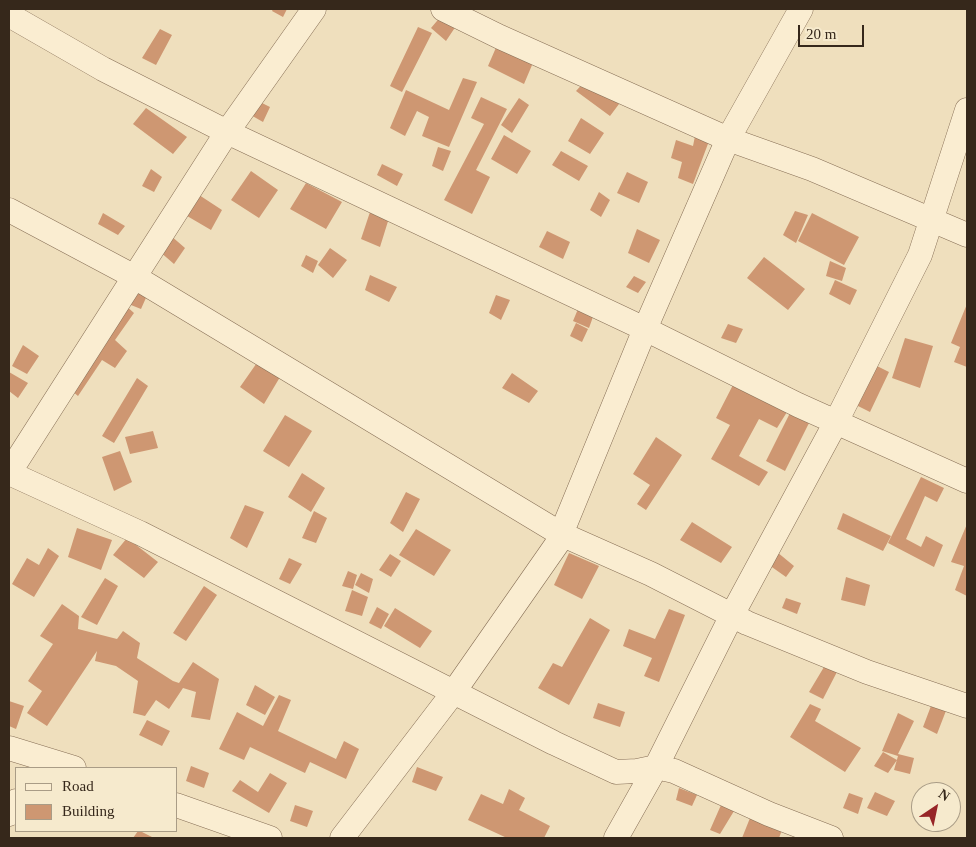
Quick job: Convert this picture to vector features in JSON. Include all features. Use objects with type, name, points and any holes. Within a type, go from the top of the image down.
[{"type":"street","points":[[314,9],[226,132],[9,473],[140,534],[453,693],[616,772],[637,771],[656,767],[674,771],[769,814],[831,838]]},
{"type":"street","points":[[443,9],[500,38],[728,139],[812,169],[884,201],[932,218],[967,235]]},
{"type":"street","points":[[342,838],[453,693],[557,544],[645,328],[728,139],[801,9]]},
{"type":"street","points":[[9,15],[103,69],[226,132],[645,328],[836,422],[967,481]]},
{"type":"street","points":[[616,838],[656,767],[732,615],[836,422],[920,255],[967,110]]},
{"type":"street","points":[[9,210],[133,276],[561,534],[651,574],[732,615],[867,672],[967,706]]},
{"type":"street","points":[[9,748],[39,763],[67,767]]},
{"type":"street","points":[[9,814],[15,803]]},
{"type":"street","points":[[178,806],[270,838]]},
{"type":"building","points":[[273,9],[287,9],[283,17],[272,11]]},
{"type":"building","points":[[442,15],[456,26],[446,41],[431,28]]},
{"type":"building","points":[[418,27],[432,33],[402,92],[390,86]]},
{"type":"building","points":[[160,29],[172,35],[156,65],[142,58]]},
{"type":"building","points":[[498,43],[535,58],[524,84],[488,66]]},
{"type":"building","points":[[463,78],[477,82],[449,147],[422,136],[429,117],[417,111],[405,136],[390,128],[406,90],[449,110]]},
{"type":"building","points":[[588,78],[619,104],[610,116],[576,91]]},
{"type":"building","points":[[481,97],[507,109],[476,170],[490,177],[472,214],[444,200],[484,124],[471,118]]},
{"type":"building","points":[[519,98],[529,105],[512,133],[501,125]]},
{"type":"building","points":[[256,100],[270,107],[263,122],[249,114]]},
{"type":"building","points":[[146,108],[187,137],[173,154],[133,124]]},
{"type":"building","points":[[581,118],[604,133],[590,154],[568,141]]},
{"type":"building","points":[[504,135],[531,151],[517,174],[491,159]]},
{"type":"building","points":[[695,136],[709,141],[693,184],[678,178],[682,162],[671,158],[676,140],[693,146]]},
{"type":"building","points":[[438,147],[451,151],[443,171],[432,166]]},
{"type":"building","points":[[561,151],[588,166],[579,181],[552,165]]},
{"type":"building","points":[[382,164],[403,174],[397,186],[377,175]]},
{"type":"building","points":[[151,169],[162,177],[154,192],[142,186]]},
{"type":"building","points":[[251,171],[278,190],[259,218],[231,200]]},
{"type":"building","points":[[627,172],[648,182],[639,203],[617,193]]},
{"type":"building","points":[[306,183],[342,202],[326,229],[290,209]]},
{"type":"building","points":[[599,192],[610,200],[601,217],[590,210]]},
{"type":"building","points":[[196,193],[222,210],[211,230],[182,213]]},
{"type":"building","points":[[795,211],[808,215],[796,243],[783,235]]},
{"type":"building","points":[[370,212],[389,218],[380,247],[361,239]]},
{"type":"building","points":[[103,213],[125,226],[118,235],[98,224]]},
{"type":"building","points":[[812,213],[859,237],[844,265],[798,241]]},
{"type":"building","points":[[637,229],[660,240],[649,263],[628,253]]},
{"type":"building","points":[[547,231],[570,242],[563,259],[539,247]]},
{"type":"building","points":[[170,235],[185,248],[174,264],[159,251]]},
{"type":"building","points":[[330,248],[347,260],[333,278],[318,265]]},
{"type":"building","points":[[306,255],[318,261],[313,273],[301,266]]},
{"type":"building","points":[[764,257],[805,289],[788,310],[747,278]]},
{"type":"building","points":[[830,261],[846,268],[842,281],[826,276]]},
{"type":"building","points":[[370,275],[397,287],[389,302],[365,290]]},
{"type":"building","points":[[634,276],[646,282],[638,293],[626,287]]},
{"type":"building","points":[[835,280],[857,290],[850,305],[829,294]]},
{"type":"building","points":[[134,285],[149,291],[141,309],[126,303]]},
{"type":"building","points":[[496,295],[510,300],[501,320],[489,313]]},
{"type":"building","points":[[124,304],[134,313],[115,340],[127,351],[115,368],[102,360],[78,396],[66,386]]},
{"type":"building","points":[[967,304],[967,367],[954,362],[960,347],[951,343]]},
{"type":"building","points":[[578,309],[594,314],[589,328],[573,321]]},
{"type":"building","points":[[576,323],[588,329],[582,342],[570,336]]},
{"type":"building","points":[[728,324],[743,329],[736,343],[721,338]]},
{"type":"building","points":[[905,338],[933,346],[920,388],[892,378]]},
{"type":"building","points":[[23,345],[39,356],[27,374],[12,366]]},
{"type":"building","points":[[261,357],[283,372],[264,404],[240,387]]},
{"type":"building","points":[[875,365],[889,372],[870,412],[856,405]]},
{"type":"building","points":[[9,372],[28,383],[18,398],[9,391]]},
{"type":"building","points":[[512,373],[538,391],[529,403],[502,388]]},
{"type":"building","points":[[137,378],[148,386],[114,443],[102,436]]},
{"type":"building","points":[[734,383],[787,412],[777,428],[759,419],[739,456],[768,472],[759,486],[711,459],[730,425],[716,418]]},
{"type":"building","points":[[792,409],[811,419],[785,471],[766,461]]},
{"type":"building","points":[[285,415],[312,431],[289,467],[263,451]]},
{"type":"building","points":[[153,431],[158,448],[130,454],[125,437]]},
{"type":"building","points":[[656,437],[682,455],[646,510],[637,504],[650,485],[633,474]]},
{"type":"building","points":[[120,451],[132,482],[114,491],[102,457]]},
{"type":"building","points":[[302,473],[325,488],[311,512],[288,497]]},
{"type":"building","points":[[921,477],[944,488],[937,502],[925,496],[906,539],[921,547],[926,536],[943,545],[934,567],[888,543]]},
{"type":"building","points":[[406,492],[420,499],[403,532],[390,523]]},
{"type":"building","points":[[245,505],[264,512],[247,548],[230,538]]},
{"type":"building","points":[[314,511],[327,518],[316,543],[302,538]]},
{"type":"building","points":[[843,513],[891,536],[883,551],[837,529]]},
{"type":"building","points":[[692,522],[732,547],[721,563],[680,540]]},
{"type":"building","points":[[967,524],[967,596],[955,590],[964,566],[951,562]]},
{"type":"building","points":[[77,528],[112,540],[101,570],[68,557]]},
{"type":"building","points":[[416,529],[451,550],[434,576],[399,555]]},
{"type":"building","points":[[127,538],[158,562],[144,578],[113,555]]},
{"type":"building","points":[[48,548],[59,556],[34,597],[12,584],[27,558],[39,565]]},
{"type":"building","points":[[777,552],[794,566],[786,577],[769,565]]},
{"type":"building","points":[[569,553],[599,566],[582,599],[554,585]]},
{"type":"building","points":[[390,554],[401,561],[391,577],[379,570]]},
{"type":"building","points":[[289,558],[302,564],[290,584],[279,579]]},
{"type":"building","points":[[348,571],[357,575],[353,589],[342,586]]},
{"type":"building","points":[[361,573],[373,579],[369,593],[355,585]]},
{"type":"building","points":[[846,577],[870,585],[865,606],[841,600]]},
{"type":"building","points":[[105,578],[118,586],[97,625],[81,617]]},
{"type":"building","points":[[204,586],[217,595],[186,641],[173,633]]},
{"type":"building","points":[[352,590],[368,597],[362,616],[345,611]]},
{"type":"building","points":[[786,598],[801,603],[797,614],[782,608]]},
{"type":"building","points":[[62,604],[79,616],[78,629],[117,639],[123,631],[140,643],[137,658],[173,681],[179,683],[193,662],[219,679],[210,720],[191,717],[196,692],[183,688],[169,709],[156,700],[145,716],[133,713],[138,681],[116,666],[95,661],[97,651],[47,726],[27,713],[42,691],[28,681],[53,644],[40,636]]},
{"type":"building","points":[[377,607],[389,614],[381,629],[369,623]]},
{"type":"building","points":[[395,608],[432,631],[420,648],[384,626]]},
{"type":"building","points":[[669,609],[685,615],[659,682],[644,676],[652,658],[623,646],[629,629],[655,639]]},
{"type":"building","points":[[590,618],[610,630],[569,705],[538,688],[553,663],[562,667]]},
{"type":"building","points":[[827,662],[839,668],[823,699],[809,692]]},
{"type":"building","points":[[255,685],[275,697],[265,715],[246,705]]},
{"type":"building","points":[[279,695],[291,700],[278,731],[336,759],[344,741],[359,749],[346,779],[310,762],[305,773],[250,747],[244,760],[219,749],[237,712],[263,726]]},
{"type":"building","points":[[934,698],[949,703],[937,734],[923,727]]},
{"type":"building","points":[[9,701],[24,706],[16,729],[9,726]]},
{"type":"building","points":[[598,703],[625,712],[620,727],[593,718]]},
{"type":"building","points":[[810,704],[821,709],[815,721],[861,748],[845,772],[790,737]]},
{"type":"building","points":[[898,713],[914,721],[898,754],[914,758],[910,774],[894,770],[898,756],[882,751]]},
{"type":"building","points":[[147,720],[170,731],[162,746],[139,735]]},
{"type":"building","points":[[883,752],[897,760],[888,773],[874,766]]},
{"type":"building","points":[[191,766],[209,773],[204,788],[186,781]]},
{"type":"building","points":[[417,767],[443,777],[436,791],[412,782]]},
{"type":"building","points":[[270,773],[287,783],[269,813],[232,791],[240,780],[258,792]]},
{"type":"building","points":[[679,788],[697,795],[692,806],[676,800]]},
{"type":"building","points":[[509,789],[525,798],[519,810],[550,826],[544,838],[507,838],[468,820],[481,794],[503,804]]},
{"type":"building","points":[[875,792],[895,801],[887,816],[867,808]]},
{"type":"building","points":[[849,793],[863,798],[858,814],[843,808]]},
{"type":"building","points":[[295,805],[313,811],[307,827],[290,821]]},
{"type":"building","points":[[721,805],[734,811],[720,834],[710,830]]},
{"type":"building","points":[[750,818],[782,830],[779,838],[742,838]]},
{"type":"building","points":[[137,832],[142,832],[154,838],[133,838]]}]
